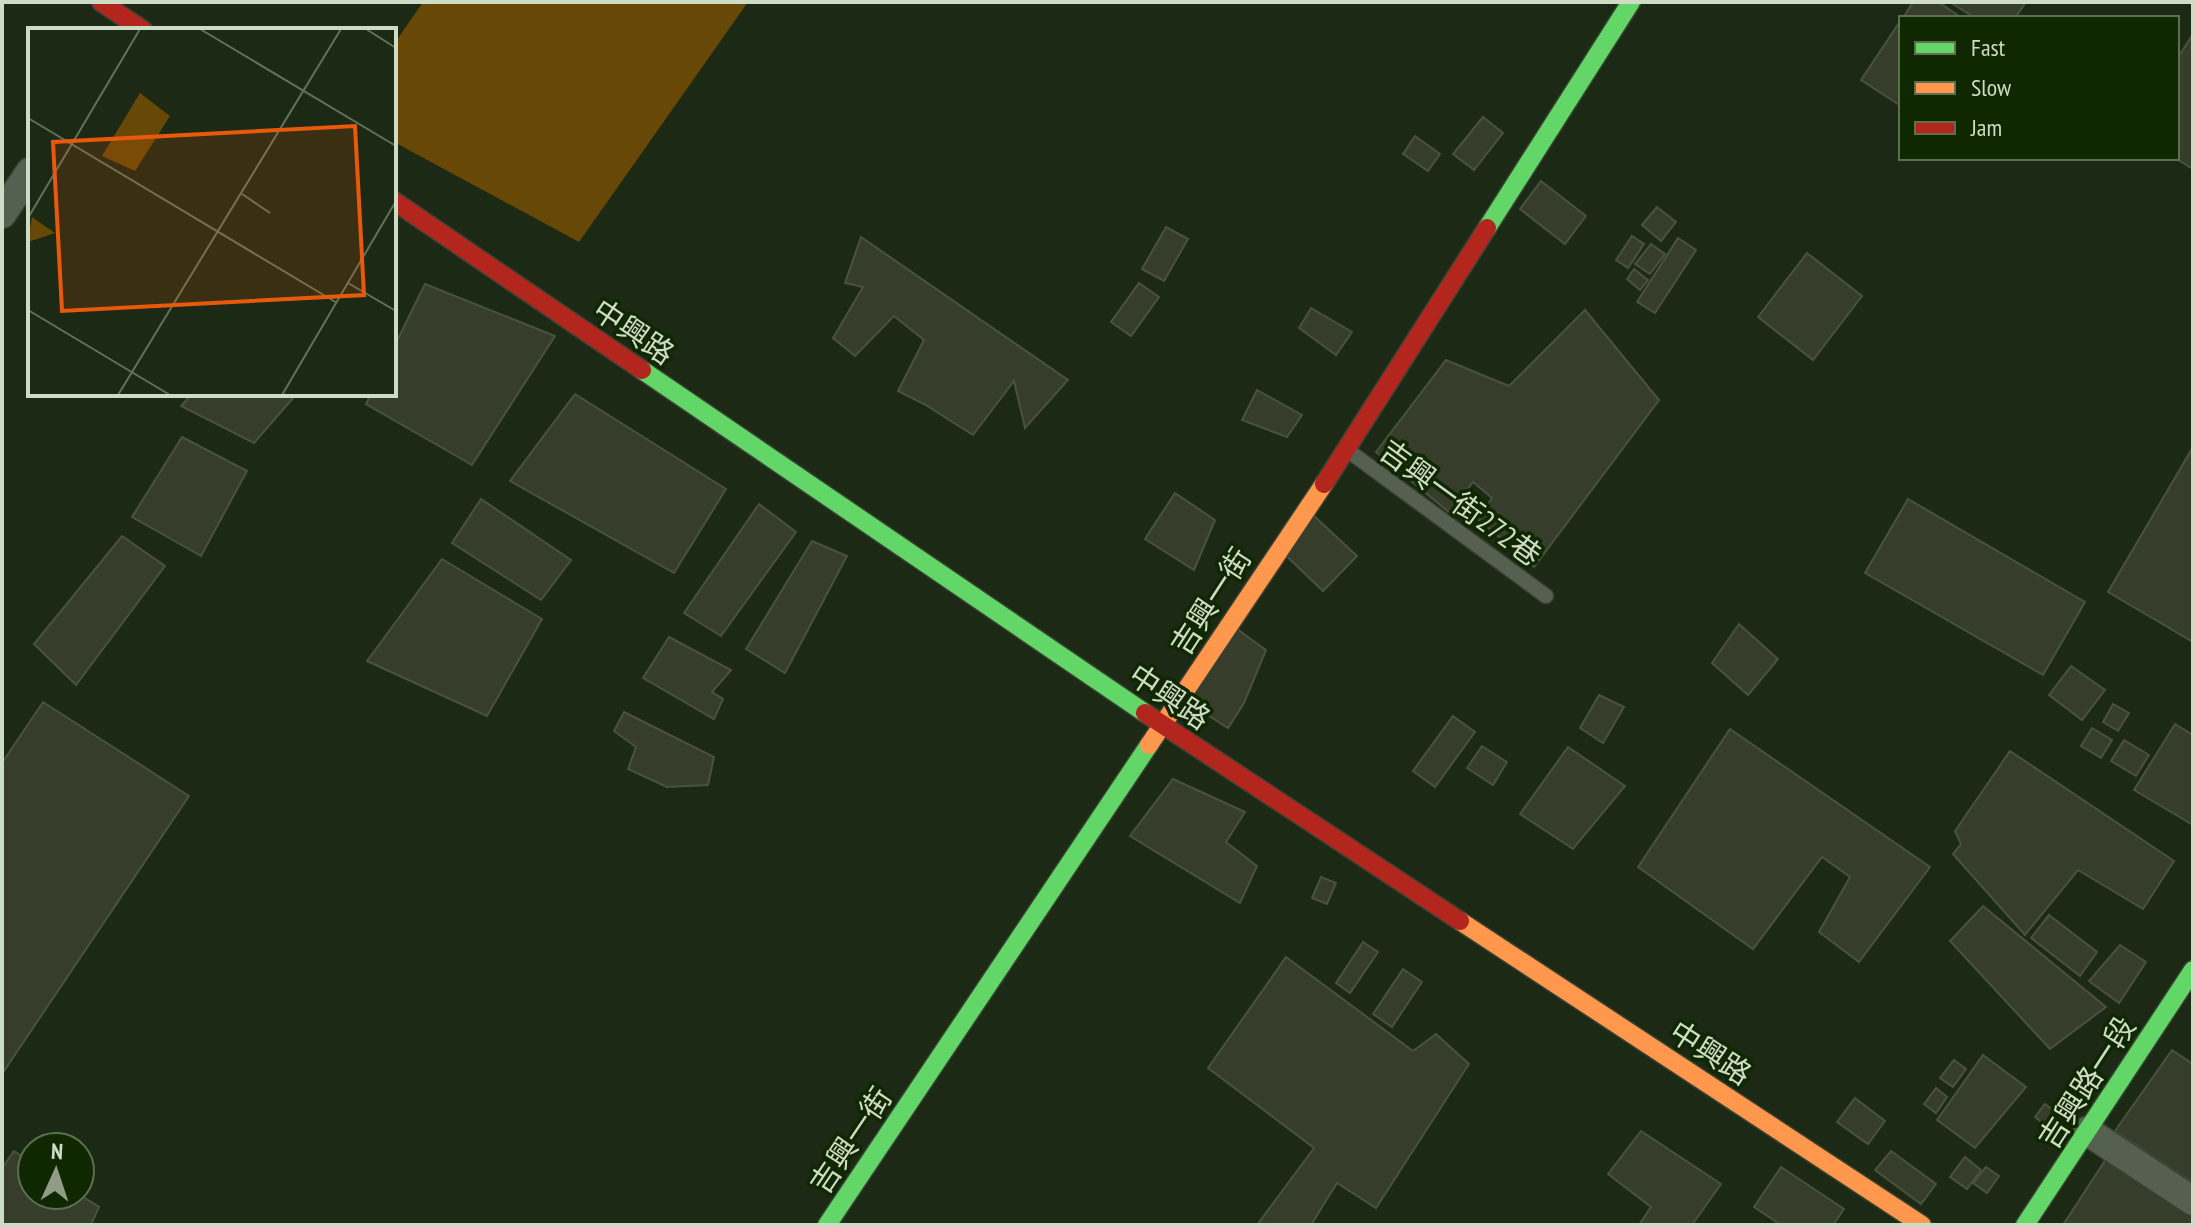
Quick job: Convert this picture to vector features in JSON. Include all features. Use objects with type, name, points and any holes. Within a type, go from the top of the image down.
[{"type":"street","points":[[101,2],[135,21]]},
{"type":"street","name":"吉興一街","points":[[827,1225],[1346,450],[1631,2]]},
{"type":"street","points":[[2,214],[28,175]]},
{"type":"street","name":"中興路","points":[[396,202],[1162,725],[1922,1225]]},
{"type":"street","name":"吉興路一段","points":[[2025,1225],[2193,970]]},
{"type":"street","points":[[2087,1131],[2193,1201]]},
{"type":"lane","name":"吉興一街272巷","points":[[1346,450],[1546,596]]},
{"type":"shaded area","points":[[423,2],[748,2],[579,242],[396,143],[396,41]]},
{"type":"building","points":[[1913,2],[1938,2],[1959,16],[1904,16]]},
{"type":"building","points":[[1950,2],[2026,2],[2016,16],[1972,16]]},
{"type":"building","points":[[1899,23],[1899,105],[1861,80]]},
{"type":"building","points":[[2193,34],[2193,169],[2178,160],[2179,56]]},
{"type":"building","points":[[1483,117],[1503,133],[1474,170],[1453,154]]},
{"type":"building","points":[[1415,136],[1440,154],[1428,171],[1403,154]]},
{"type":"building","points":[[1541,181],[1586,216],[1565,244],[1520,209]]},
{"type":"building","points":[[1657,207],[1676,222],[1661,241],[1642,225]]},
{"type":"building","points":[[1166,227],[1188,239],[1164,281],[1142,269]]},
{"type":"building","points":[[1632,236],[1644,244],[1628,268],[1616,260]]},
{"type":"building","points":[[861,237],[1068,380],[1025,428],[1014,381],[973,435],[898,391],[924,340],[894,316],[855,356],[833,338],[863,287],[845,283]]},
{"type":"building","points":[[1678,238],[1696,250],[1655,313],[1637,302]]},
{"type":"building","points":[[1651,244],[1665,254],[1650,274],[1635,264]]},
{"type":"building","points":[[1807,253],[1862,296],[1813,360],[1758,317]]},
{"type":"building","points":[[1634,269],[1648,280],[1640,290],[1627,279]]},
{"type":"building","points":[[1139,283],[1159,297],[1131,336],[1111,322]]},
{"type":"building","points":[[425,284],[555,336],[472,465],[366,404],[370,396],[396,396],[396,343]]},
{"type":"building","points":[[1311,308],[1352,332],[1336,355],[1299,328]]},
{"type":"building","points":[[1585,310],[1659,400],[1534,567],[1478,519],[1492,498],[1473,482],[1450,513],[1376,452],[1446,360],[1509,386]]},
{"type":"building","points":[[1257,390],[1302,415],[1287,437],[1242,420]]},
{"type":"building","points":[[575,394],[726,489],[674,573],[510,481]]},
{"type":"building","points":[[190,396],[293,398],[254,443],[181,406]]},
{"type":"building","points":[[182,437],[247,471],[201,556],[132,517]]},
{"type":"building","points":[[2193,447],[2193,642],[2108,592]]},
{"type":"building","points":[[1175,493],[1215,520],[1194,570],[1145,539]]},
{"type":"building","points":[[481,499],[571,560],[541,600],[452,543]]},
{"type":"building","points":[[1908,499],[2085,602],[2043,675],[1865,573]]},
{"type":"building","points":[[759,504],[796,532],[721,636],[684,613]]},
{"type":"building","points":[[1312,514],[1357,556],[1323,591],[1278,548]]},
{"type":"building","points":[[122,536],[165,566],[76,685],[34,644]]},
{"type":"building","points":[[812,541],[847,556],[785,673],[746,649]]},
{"type":"building","points":[[442,559],[542,619],[487,716],[367,661]]},
{"type":"building","points":[[1739,624],[1778,659],[1748,695],[1712,663]]},
{"type":"building","points":[[1233,626],[1266,650],[1244,703],[1228,728],[1183,699]]},
{"type":"building","points":[[669,637],[731,670],[712,692],[723,699],[714,719],[643,678]]},
{"type":"building","points":[[2071,666],[2105,690],[2082,720],[2049,695]]},
{"type":"building","points":[[1599,695],[1624,707],[1603,743],[1580,728]]},
{"type":"building","points":[[43,702],[189,796],[2,1074],[2,763]]},
{"type":"building","points":[[2113,704],[2129,713],[2118,731],[2103,722]]},
{"type":"building","points":[[624,712],[714,757],[708,785],[667,787],[628,769],[636,747],[614,731]]},
{"type":"building","points":[[1453,716],[1475,732],[1435,787],[1413,771]]},
{"type":"building","points":[[2175,724],[2193,735],[2193,825],[2134,790]]},
{"type":"building","points":[[2092,728],[2112,740],[2101,758],[2081,746]]},
{"type":"building","points":[[1730,729],[1930,867],[1859,962],[1819,932],[1850,877],[1822,857],[1753,949],[1638,867]]},
{"type":"building","points":[[2124,740],[2149,755],[2136,776],[2111,761]]},
{"type":"building","points":[[1482,746],[1507,762],[1493,785],[1467,768]]},
{"type":"building","points":[[1568,747],[1625,786],[1573,849],[1520,814]]},
{"type":"building","points":[[2010,751],[2174,861],[2143,909],[2078,870],[2025,935],[1953,854],[1961,844],[1955,831]]},
{"type":"building","points":[[1173,779],[1245,812],[1226,842],[1257,866],[1240,903],[1130,836]]},
{"type":"building","points":[[1321,877],[1336,883],[1327,904],[1312,898]]},
{"type":"building","points":[[1983,906],[2106,1007],[2050,1049],[1950,941]]},
{"type":"building","points":[[2049,915],[2097,952],[2080,976],[2031,938]]},
{"type":"building","points":[[1363,942],[1378,952],[1350,993],[1336,983]]},
{"type":"building","points":[[2120,945],[2146,962],[2119,1003],[2089,981]]},
{"type":"building","points":[[1286,957],[1413,1051],[1436,1034],[1469,1064],[1376,1208],[1337,1183],[1311,1225],[1257,1225],[1314,1148],[1208,1068]]},
{"type":"building","points":[[1403,969],[1422,982],[1392,1027],[1373,1014]]},
{"type":"building","points":[[2172,1050],[2193,1064],[2193,1183],[2115,1131]]},
{"type":"building","points":[[1983,1055],[2026,1087],[1975,1148],[1937,1120]]},
{"type":"building","points":[[1954,1060],[1966,1069],[1953,1087],[1940,1078]]},
{"type":"building","points":[[1936,1088],[1947,1097],[1936,1113],[1924,1104]]},
{"type":"building","points":[[1855,1098],[1885,1121],[1868,1144],[1837,1122]]},
{"type":"building","points":[[2045,1104],[2062,1117],[2052,1130],[2035,1117]]},
{"type":"building","points":[[1641,1131],[1721,1184],[1692,1225],[1639,1225],[1651,1207],[1608,1174]]},
{"type":"building","points":[[1891,1151],[1936,1184],[1921,1204],[1875,1170]]},
{"type":"building","points":[[16,1152],[16,1211],[96,1211],[96,1205],[99,1207],[91,1225],[2,1225],[2,1168]]},
{"type":"building","points":[[2110,1153],[2193,1208],[2193,1225],[2063,1225]]},
{"type":"building","points":[[1965,1157],[1981,1170],[1967,1189],[1950,1177]]},
{"type":"building","points":[[1781,1167],[1844,1209],[1833,1225],[1781,1225],[1754,1207]]},
{"type":"building","points":[[1986,1167],[1999,1176],[1987,1193],[1973,1183]]},
{"type":"traffic: fast","points":[[1487,228],[1631,2]]},
{"type":"traffic: fast","points":[[642,370],[1145,713]]},
{"type":"traffic: fast","points":[[827,1225],[1149,745]]},
{"type":"traffic: fast","points":[[2025,1225],[2193,970]]},
{"type":"traffic: slow","points":[[1149,745],[1324,484]]},
{"type":"traffic: slow","points":[[1460,921],[1922,1225]]},
{"type":"traffic: jam","points":[[101,2],[140,28]]},
{"type":"traffic: jam","points":[[396,202],[642,370]]},
{"type":"traffic: jam","points":[[1324,484],[1487,228]]},
{"type":"traffic: jam","points":[[1145,713],[1460,921]]}]
